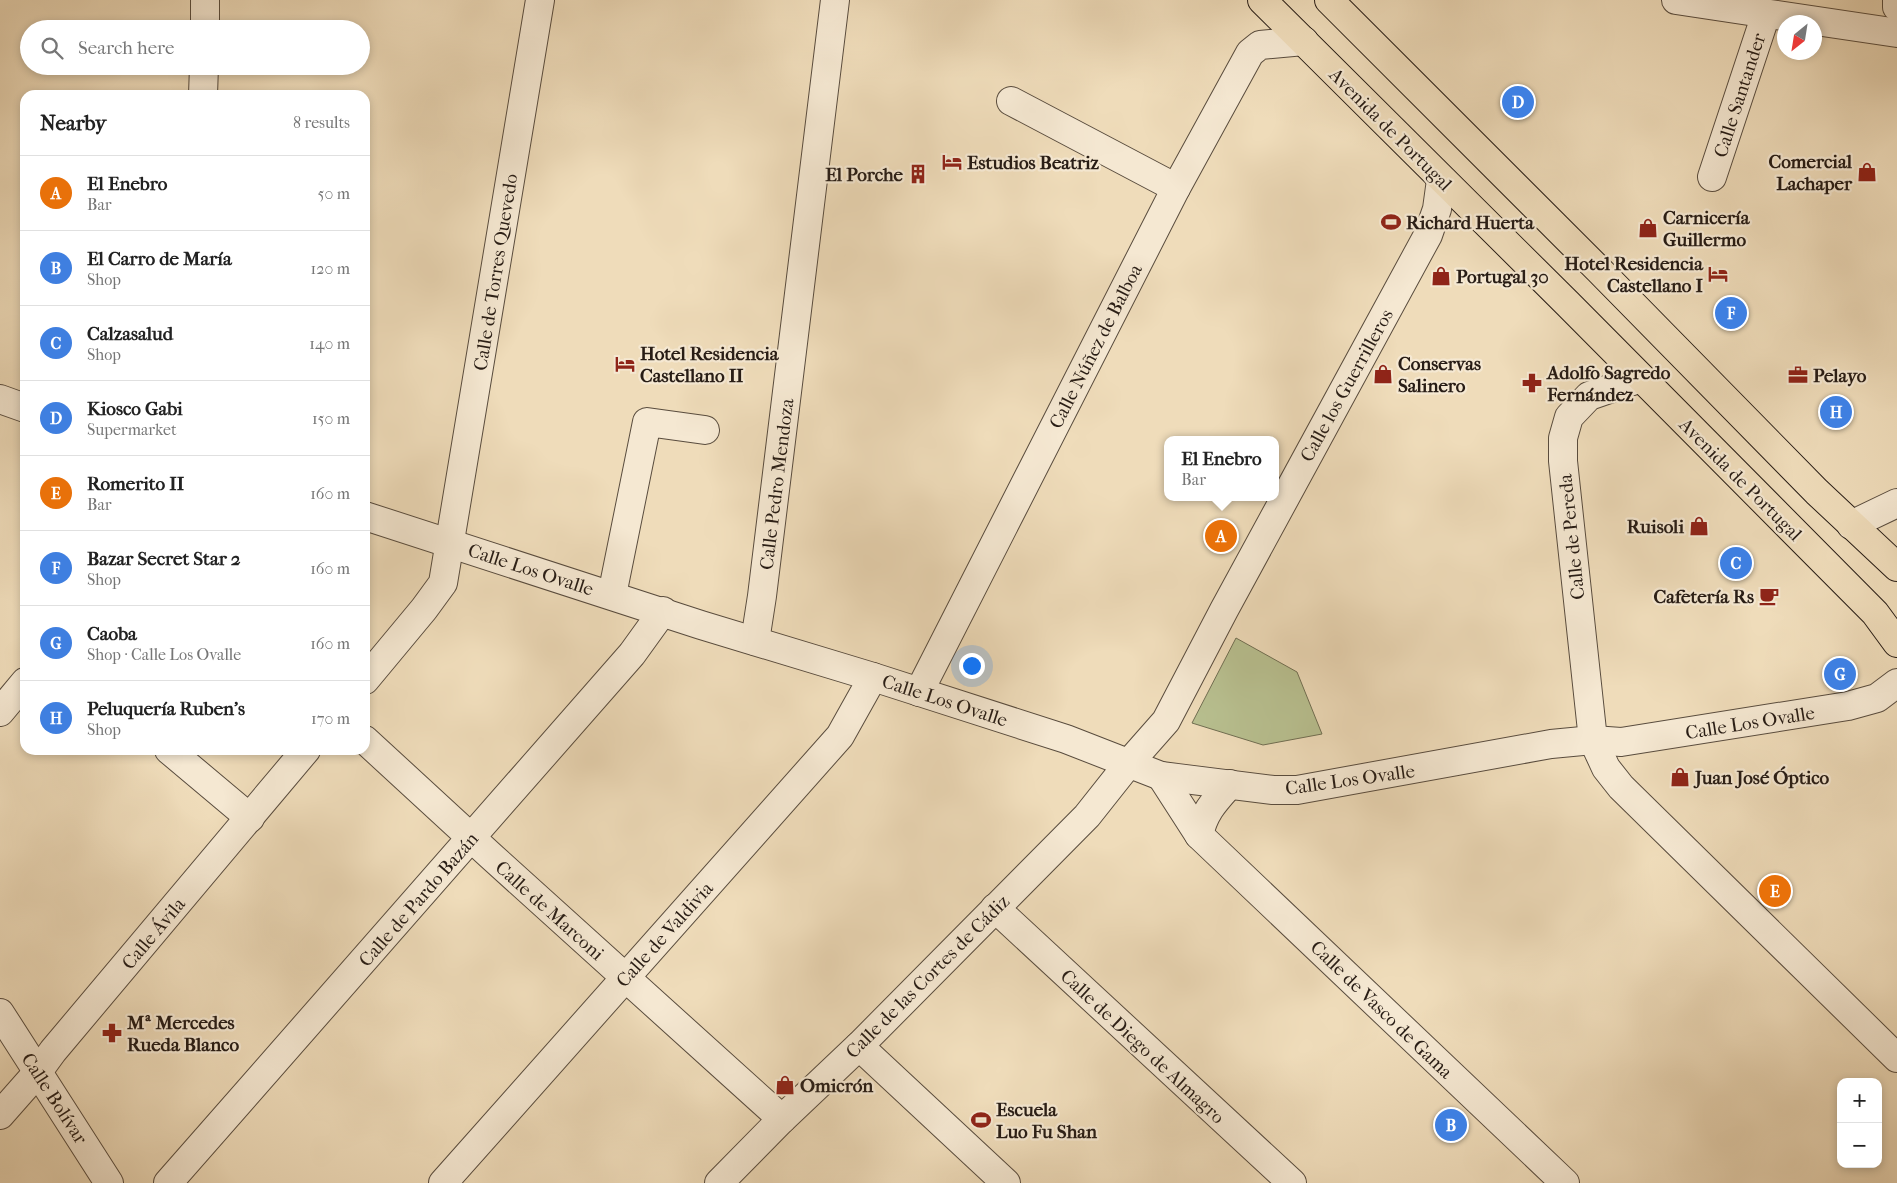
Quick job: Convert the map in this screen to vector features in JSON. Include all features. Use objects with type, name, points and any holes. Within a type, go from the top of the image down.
[{"type":"main road","name":"Avenida de Portugal","points":[[1262,0],[1875,613],[1897,643]]},
{"type":"main road","points":[[1329,0],[1850,525],[1897,567]]},
{"type":"street","points":[[204,20],[205,0]]},
{"type":"street","name":"Calle de Torres Quevedo","points":[[450,543],[540,0]]},
{"type":"street","name":"Calle Pedro Mendoza","points":[[755,641],[835,0]]},
{"type":"street","points":[[1676,0],[1897,33]]},
{"type":"street","points":[[1896,0],[1897,7]]},
{"type":"street","name":"Calle Santander","points":[[1712,177],[1766,14]]},
{"type":"street","name":"Calle Núñez de Balboa","points":[[919,692],[1176,188],[1250,53],[1260,46],[1304,41]]},
{"type":"street","points":[[203,90],[204,75]]},
{"type":"street","points":[[1011,101],[1176,188]]},
{"type":"street","name":"Calle los Guerrilleros","points":[[1128,763],[1166,721],[1224,610],[1428,234],[1437,209],[1441,180]]},
{"type":"street","name":"Calle de Pereda","points":[[1640,378],[1588,396],[1570,417],[1563,438],[1563,461],[1593,740],[1606,768],[1621,787],[1897,1058]]},
{"type":"street","points":[[0,399],[20,406]]},
{"type":"street","name":"Calle Los Ovalle","points":[[612,595],[647,422],[705,430]]},
{"type":"street","points":[[1850,525],[1897,503]]},
{"type":"street","name":"Calle Los Ovalle","points":[[370,518],[663,611],[701,625],[873,677],[1066,739],[1161,776],[1273,790],[1297,790],[1551,744],[1593,740],[1630,741],[1848,706],[1877,698],[1897,683]]},
{"type":"street","points":[[370,674],[443,583],[450,543]]},
{"type":"street","name":"Calle de Pardo Bazán","points":[[168,1183],[632,654],[663,611]]},
{"type":"street","name":"Calle de Valdivia","points":[[443,1183],[840,736],[873,677]]},
{"type":"street","points":[[0,712],[20,688]]},
{"type":"street","name":"Calle de Marconi","points":[[370,745],[782,1119]]},
{"type":"street","points":[[175,755],[250,818]]},
{"type":"street","name":"Calle Ávila","points":[[0,1115],[38,1073],[53,1051],[302,755]]},
{"type":"street","name":"Calle de las Cortes de Cádiz","points":[[719,1183],[782,1119],[859,1046],[1087,816],[1128,763]]},
{"type":"street","name":"Calle de Vasco de Gama","points":[[1161,776],[1199,835],[1565,1183]]},
{"type":"street","points":[[1199,835],[1202,820],[1208,808],[1230,784]]},
{"type":"street","name":"Calle de Diego de Almagro","points":[[995,908],[1292,1183]]},
{"type":"street","name":"Calle Bolívar","points":[[0,1013],[109,1183]]},
{"type":"street","points":[[859,1046],[1006,1183]]},
{"type":"green space","points":[[1236,638],[1297,672],[1322,734],[1263,745],[1192,723]]},
{"type":"place","name":"Kiosco Gabi","points":[[1518,102]]},
{"type":"place","name":"Estudios Beatriz","points":[[952,162]]},
{"type":"place","name":"Comercial Lachaper","points":[[1867,172]]},
{"type":"place","name":"El Porche","points":[[918,174]]},
{"type":"place","name":"Richard Huerta","points":[[1391,222]]},
{"type":"place","name":"Carnicería Guillermo","points":[[1648,228]]},
{"type":"place","name":"Hotel Residencia Castellano I","points":[[1718,274]]},
{"type":"place","name":"Portugal 30","points":[[1441,276]]},
{"type":"place","name":"Bazar Secret Star 2","points":[[1731,313]]},
{"type":"place","name":"Hotel Residencia Castellano II","points":[[625,364]]},
{"type":"place","name":"Conservas Salinero","points":[[1383,374]]},
{"type":"place","name":"Pelayo","points":[[1798,375]]},
{"type":"place","name":"Adolfo Sagredo Fernández","points":[[1532,383]]},
{"type":"place","name":"Peluquería Ruben's","points":[[1836,412]]},
{"type":"place","name":"Ruisoli","points":[[1699,526]]},
{"type":"place","name":"El Enebro","points":[[1221,536]]},
{"type":"place","name":"Calzasalud","points":[[1736,563]]},
{"type":"place","name":"Cafetería Rs","points":[[1769,596]]},
{"type":"place","name":"Caoba","points":[[1840,674]]},
{"type":"place","name":"Juan José Óptico","points":[[1680,777]]},
{"type":"place","name":"Romerito II","points":[[1775,891]]},
{"type":"place","name":"Mª Mercedes Rueda Blanco","points":[[112,1033]]},
{"type":"place","name":"Omicrón","points":[[785,1085]]},
{"type":"place","name":"Escuela Luo Fu Shan","points":[[981,1120]]},
{"type":"place","name":"El Carro de María","points":[[1451,1125]]}]
